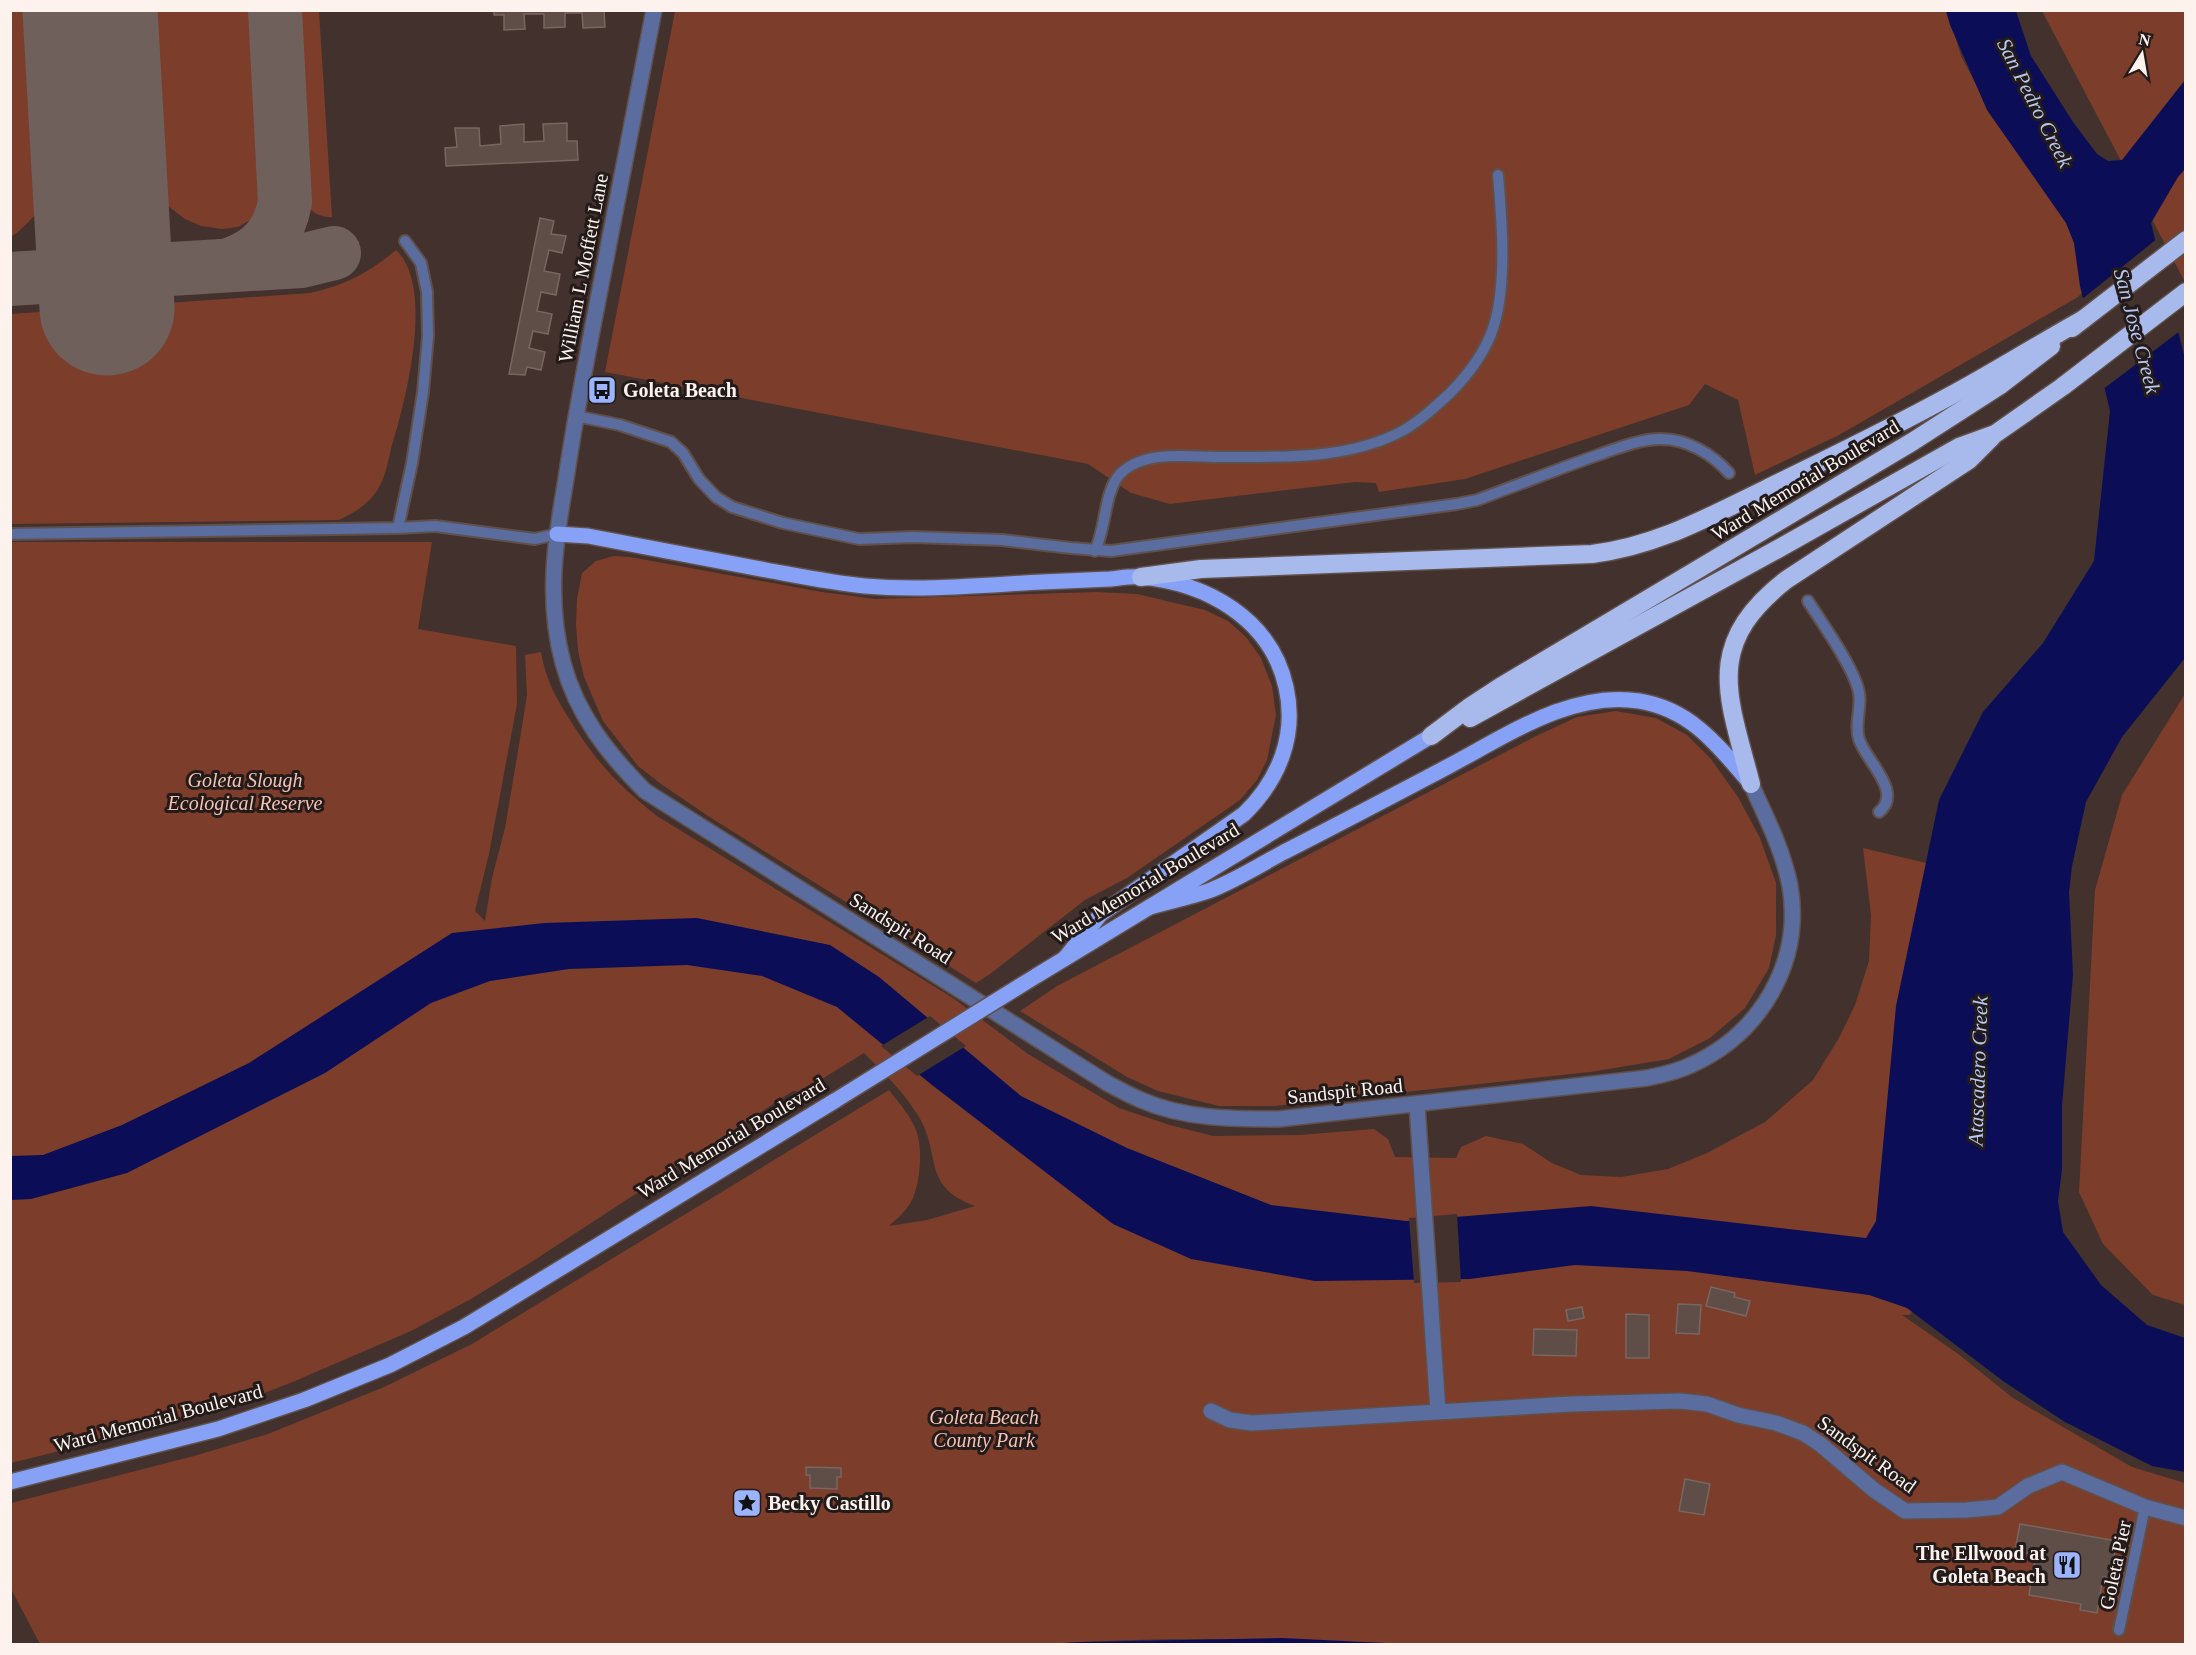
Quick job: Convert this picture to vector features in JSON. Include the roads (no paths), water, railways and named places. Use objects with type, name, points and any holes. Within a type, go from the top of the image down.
[{"type":"highway","name":"Ward Memorial Boulevard","points":[[1431,736],[1500,687],[1912,442],[2019,372],[2186,240]]},
{"type":"highway","name":"Ward Memorial Boulevard","points":[[1431,736],[1515,695],[1959,447],[1995,434],[2186,292]]},
{"type":"highway","points":[[1141,577],[1201,568],[1592,554],[1641,545],[1698,522],[1876,435],[1949,397],[2082,320]]},
{"type":"highway","points":[[1751,783],[1733,717],[1728,677],[1735,639],[1749,615],[1786,580],[1969,460],[1995,434]]},
{"type":"main road","points":[[557,534],[588,536],[821,580],[877,587],[1141,577],[1186,586],[1204,593],[1223,602],[1249,621],[1268,642],[1282,671],[1290,709],[1285,751],[1273,780],[1256,803],[1231,824],[1101,914],[1065,958]]},
{"type":"main road","points":[[1150,907],[1211,890],[1511,734],[1582,703],[1626,699],[1672,710],[1700,728],[1751,783]]},
{"type":"main road","name":"Ward Memorial Boulevard","points":[[10,1482],[218,1429],[304,1400],[390,1365],[464,1327],[1431,736]]},
{"type":"street","name":"William L Moffett Lane","points":[[557,534],[576,416],[654,10]]},
{"type":"street","name":"Sandspit Road","points":[[557,534],[552,576],[556,627],[563,663],[573,694],[590,726],[617,763],[645,791],[1107,1083],[1142,1101],[1194,1114],[1229,1119],[1280,1119],[1647,1078],[1696,1063],[1718,1051],[1743,1031],[1766,1003],[1780,975],[1790,939],[1792,922],[1790,886],[1779,847],[1751,783]]},
{"type":"street","name":"Sandspit Road","points":[[1417,1105],[1438,1411]]},
{"type":"street","name":"Sandspit Road","points":[[1211,1411],[1230,1420],[1252,1423],[1438,1411],[1680,1401],[1707,1404],[1738,1415],[1776,1422],[1803,1433],[1820,1444],[1874,1490],[1905,1511],[1998,1507],[2028,1486],[2062,1472],[2145,1507],[2186,1518]]},
{"type":"lane","points":[[1095,551],[1101,538],[1114,483],[1121,473],[1131,466],[1149,459],[1170,456],[1281,456],[1349,449],[1386,439],[1405,430],[1439,403],[1471,369],[1492,332],[1497,311],[1502,251],[1498,175]]},
{"type":"lane","points":[[398,528],[419,416],[428,336],[427,292],[420,263],[405,241]]},
{"type":"lane","points":[[576,416],[629,427],[671,442],[716,497],[732,507],[783,524],[859,539],[914,537],[1002,540],[1095,551],[1127,549],[1457,504],[1477,500],[1622,447],[1659,439],[1680,442],[1700,450],[1721,464],[1729,473]]},
{"type":"lane","points":[[10,534],[435,526],[535,539],[557,534]]},
{"type":"lane","points":[[1808,601],[1858,685],[1859,738],[1887,788],[1886,803],[1879,812]]},
{"type":"lane","name":"Goleta Pier","points":[[2119,1630],[2145,1507]]},
{"type":"water","points":[[1946,11],[2016,11],[2031,56],[2073,122],[2097,154],[2108,161],[2122,160],[2185,80],[2185,169],[2151,223],[2185,359],[2185,658],[2122,737],[2086,802],[2072,866],[2069,892],[2073,975],[2062,1106],[2062,1170],[2058,1201],[2063,1232],[2101,1285],[2147,1325],[2185,1338],[2185,1472],[2152,1466],[2065,1422],[2003,1381],[1907,1308],[1869,1295],[1687,1271],[1575,1265],[1470,1279],[1315,1281],[1191,1259],[1113,1224],[932,1085],[837,1007],[762,976],[687,965],[569,969],[490,981],[431,1003],[325,1073],[127,1173],[31,1199],[11,1200],[10,1156],[43,1155],[122,1125],[249,1063],[452,933],[544,923],[697,918],[830,945],[879,977],[1021,1096],[1127,1148],[1271,1205],[1406,1221],[1591,1206],[1866,1238],[1876,1221],[1896,1006],[1939,800],[1983,712],[2043,643],[2094,561],[2110,411],[2080,286],[2074,243],[2066,223],[1987,110]]},
{"type":"water","points":[[1282,1638],[1406,1644],[1047,1644],[1081,1642]]},
{"type":"place","name":"Goleta Beach","points":[[602,390]]},
{"type":"place","name":"Becky Castillo","points":[[747,1503]]},
{"type":"place","name":"The Ellwood at Goleta Beach","points":[[2067,1565]]},
{"type":"water label","name":"San Pedro Creek","points":[[2035,103]]},
{"type":"water label","name":"San Jose Creek","points":[[2137,331]]},
{"type":"water label","name":"Atascadero Creek","points":[[1978,1071]]},
{"type":"park label","name":"Goleta Slough Ecological Reserve","points":[[245,792]]},
{"type":"park label","name":"Goleta Beach County Park","points":[[984,1428]]}]
